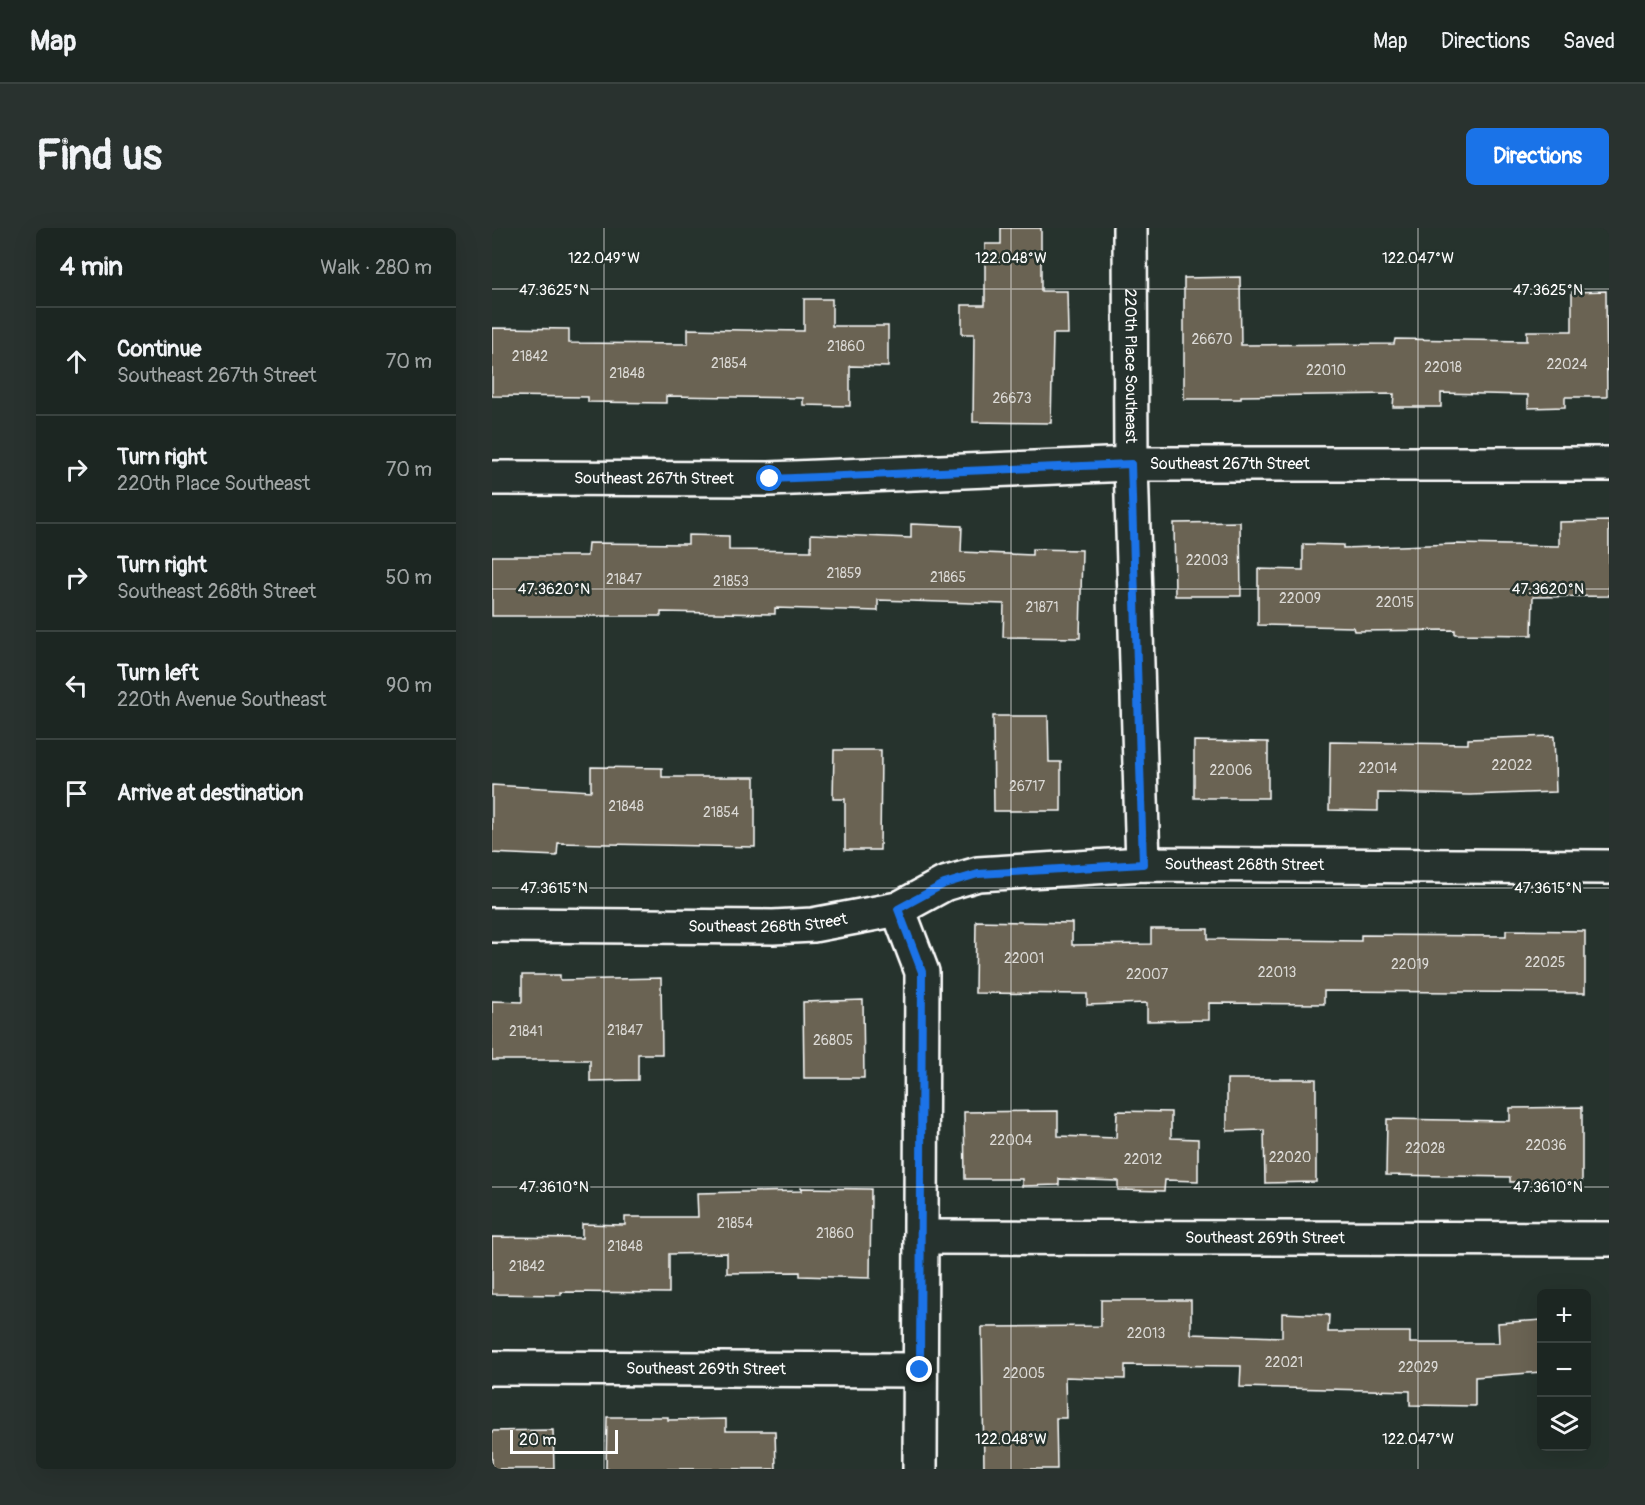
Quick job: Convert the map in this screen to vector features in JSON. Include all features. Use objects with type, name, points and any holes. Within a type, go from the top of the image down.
[{"type":"street","name":"220th Place Southeast","points":[[1130,228],[1131,464],[1143,864]]},
{"type":"street","name":"Southeast 267th Street","points":[[492,478],[770,479],[1131,464],[1609,464]]},
{"type":"street","name":"Southeast 268th Street","points":[[492,925],[773,927],[813,925],[898,909],[944,884],[978,874],[1143,864],[1609,867]]},
{"type":"street","points":[[898,909],[922,972],[920,1469]]},
{"type":"street","name":"Southeast 269th Street","points":[[921,1237],[1609,1239]]},
{"type":"street","name":"Southeast 269th Street","points":[[492,1368],[920,1370]]},
{"type":"building","points":[[1001,228],[1041,228],[1041,291],[1067,291],[1068,334],[1053,334],[1051,423],[973,422],[974,334],[962,334],[962,305],[985,305],[985,244],[1001,244]]},
{"type":"building","points":[[1240,277],[1241,345],[1394,344],[1395,339],[1527,341],[1527,331],[1572,331],[1572,292],[1606,291],[1607,397],[1565,397],[1565,407],[1528,408],[1528,395],[1441,393],[1441,407],[1393,407],[1394,394],[1184,399],[1184,278]]},
{"type":"building","points":[[804,299],[832,299],[832,326],[888,326],[888,367],[850,366],[850,406],[803,405],[803,398],[666,396],[666,403],[588,402],[588,397],[492,396],[492,328],[569,329],[569,343],[688,344],[688,329],[804,331]]},
{"type":"building","points":[[1609,521],[1609,596],[1533,597],[1532,635],[1455,634],[1455,630],[1354,631],[1353,627],[1258,625],[1258,569],[1303,570],[1303,544],[1343,545],[1343,548],[1456,544],[1559,546],[1559,522]]},
{"type":"building","points":[[1240,522],[1241,596],[1175,596],[1174,523]]},
{"type":"building","points":[[911,524],[962,526],[961,552],[1032,555],[1032,549],[1082,550],[1080,638],[1003,637],[1004,604],[878,600],[878,611],[775,608],[775,614],[661,612],[661,616],[492,616],[492,556],[587,556],[588,543],[688,544],[688,535],[729,536],[729,550],[811,551],[811,534],[911,538]]},
{"type":"building","points":[[993,716],[1048,716],[1049,762],[1061,762],[1061,811],[994,811]]},
{"type":"building","points":[[1554,736],[1556,792],[1470,795],[1378,793],[1378,811],[1329,810],[1330,742],[1468,744],[1468,739]]},
{"type":"building","points":[[1194,741],[1268,742],[1268,798],[1194,798]]},
{"type":"building","points":[[834,750],[881,750],[880,850],[845,850],[845,799],[833,799]]},
{"type":"building","points":[[591,767],[662,768],[662,777],[755,777],[755,847],[558,843],[557,856],[492,853],[492,785],[591,791]]},
{"type":"building","points":[[976,921],[1072,923],[1072,945],[1151,944],[1151,929],[1208,929],[1208,939],[1361,941],[1361,935],[1506,936],[1506,930],[1585,931],[1585,993],[1324,991],[1324,1004],[1209,1003],[1209,1020],[1147,1021],[1147,1003],[1087,1005],[1087,994],[975,993]]},
{"type":"building","points":[[522,975],[560,975],[560,980],[661,978],[662,1054],[638,1054],[638,1080],[590,1081],[590,1060],[492,1060],[492,1001],[522,1002]]},
{"type":"building","points":[[863,1000],[864,1078],[804,1078],[803,1002]]},
{"type":"building","points":[[1227,1079],[1316,1079],[1316,1182],[1265,1183],[1264,1130],[1227,1131]]},
{"type":"building","points":[[1582,1107],[1582,1182],[1510,1182],[1510,1177],[1386,1175],[1387,1119],[1510,1121],[1510,1108]]},
{"type":"building","points":[[1058,1111],[1058,1136],[1116,1138],[1117,1111],[1171,1112],[1171,1138],[1198,1139],[1198,1181],[1165,1180],[1164,1191],[1118,1190],[1118,1181],[1059,1179],[1059,1185],[1022,1186],[1022,1179],[965,1179],[964,1112]]},
{"type":"building","points":[[801,1188],[871,1189],[870,1278],[800,1276],[800,1272],[727,1273],[727,1253],[669,1254],[669,1293],[492,1294],[492,1237],[582,1238],[582,1224],[625,1225],[625,1217],[698,1217],[697,1193],[801,1191]]},
{"type":"building","points":[[1101,1300],[1191,1300],[1191,1334],[1282,1337],[1282,1313],[1329,1315],[1328,1332],[1410,1332],[1410,1343],[1499,1343],[1498,1323],[1537,1320],[1537,1372],[1475,1377],[1475,1406],[1410,1405],[1410,1391],[1240,1387],[1241,1366],[1125,1365],[1125,1379],[1065,1377],[1066,1418],[1056,1418],[1057,1469],[984,1469],[982,1327],[1101,1326]]},
{"type":"building","points":[[607,1417],[668,1417],[668,1420],[726,1419],[726,1431],[775,1431],[776,1469],[606,1469]]},
{"type":"building","points":[[553,1430],[554,1469],[492,1469],[492,1431]]},
{"type":"route","points":[[770,479],[1131,464],[1143,864],[978,874],[944,884],[898,909],[922,972],[920,1370]]}]
